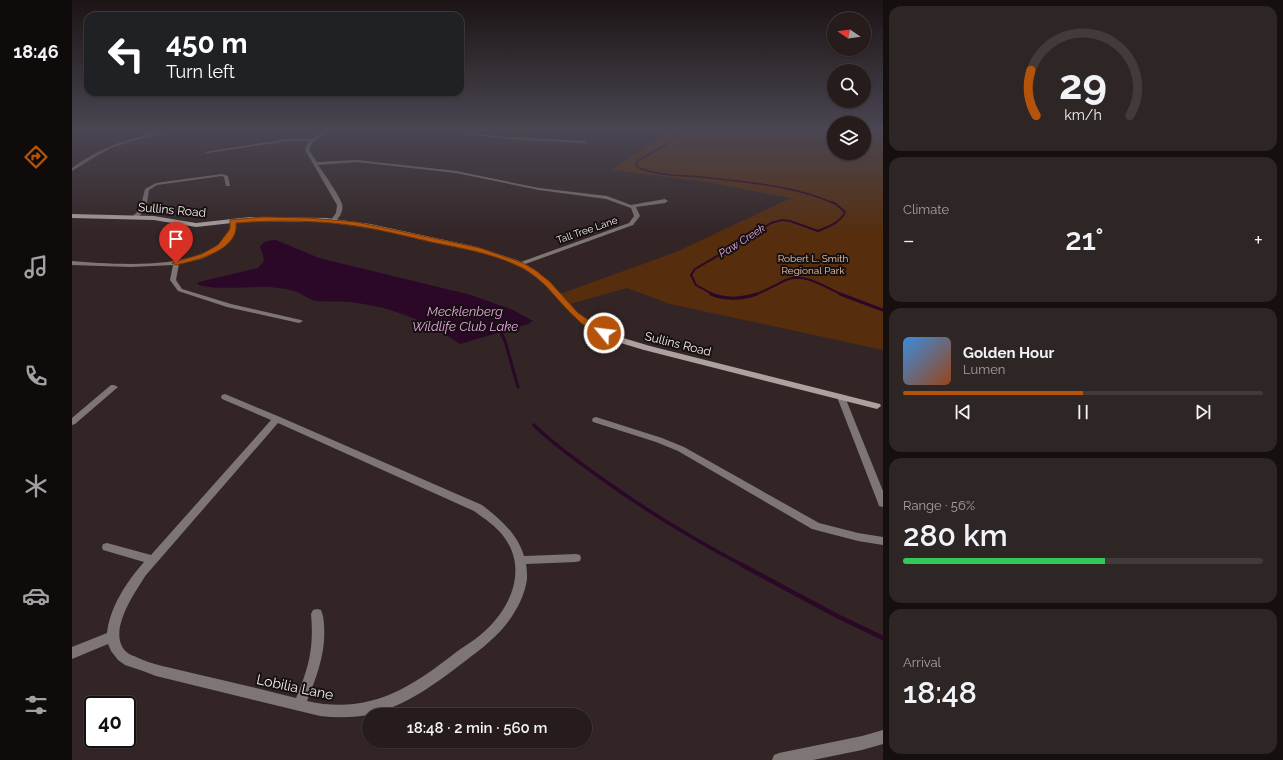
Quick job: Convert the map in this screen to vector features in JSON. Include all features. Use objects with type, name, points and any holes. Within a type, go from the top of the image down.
[{"type":"street","points":[[316,165],[340,205],[339,213],[333,221]]},
{"type":"street","name":"Tall Tree Lane","points":[[391,165],[456,172],[539,189],[607,198],[632,206],[636,210],[637,216],[631,224],[520,264]]},
{"type":"street","points":[[135,217],[143,210],[147,189],[154,185],[222,175],[226,176],[228,185]]},
{"type":"street","points":[[632,206],[665,201]]},
{"type":"street","name":"Sullins Road","points":[[72,216],[162,218],[196,225],[263,219],[333,221],[381,228],[477,249],[520,264],[533,271],[547,283],[566,305],[584,322],[617,339],[876,406]]},
{"type":"street","points":[[72,263],[117,266],[176,263],[205,255],[221,247],[226,242],[233,229],[233,221]]},
{"type":"street","points":[[176,263],[173,280],[180,290],[229,306],[299,321]]},
{"type":"street","points":[[72,422],[114,387]]},
{"type":"street","name":"Lobilia Lane","points":[[225,397],[277,419],[478,508],[502,527],[516,547],[521,560],[522,572],[518,592],[513,605],[494,630],[436,676],[418,688],[388,703],[363,710],[344,712],[320,710],[156,670],[133,662],[121,655],[114,644],[114,625],[121,606],[142,572],[277,419]]},
{"type":"street","points":[[841,397],[883,504]]},
{"type":"street","points":[[596,420],[682,449],[816,526],[858,537],[883,541]]},
{"type":"street","points":[[107,547],[153,560]]},
{"type":"street","points":[[521,560],[576,558]]},
{"type":"street","points":[[299,705],[313,671],[318,653],[319,635],[316,614]]},
{"type":"street","points":[[72,653],[114,636]]},
{"type":"street","points":[[779,760],[862,743],[883,737]]},
{"type":"green space","name":"Robert L. Smith Regional Park","points":[[618,165],[883,165],[883,350],[670,304],[627,288],[567,305],[557,295],[676,252],[791,198],[706,182],[611,170]]},
{"type":"water","name":"Mecklenberg Wildlife Club Lake","points":[[276,240],[319,258],[471,295],[513,310],[533,321],[528,324],[460,344],[421,321],[380,307],[350,302],[311,300],[300,293],[287,289],[270,287],[221,288],[197,284],[199,282],[258,268],[264,261],[260,247],[261,245],[265,242]]},
{"type":"waterway","name":"Paw Creek","points":[[636,165],[645,170],[660,174],[700,177],[785,188],[833,203]]},
{"type":"waterway","name":"Paw Creek","points":[[714,295],[696,285],[691,275],[695,269],[752,236],[771,223],[782,220],[790,221],[818,231],[830,226],[840,219],[845,212],[836,204],[831,202]]},
{"type":"waterway","name":"Paw Creek","points":[[755,294],[793,278],[807,279],[840,294]]},
{"type":"waterway","name":"Paw Creek","points":[[714,295],[734,298],[755,294]]},
{"type":"waterway","name":"Paw Creek","points":[[840,294],[883,310]]},
{"type":"waterway","points":[[499,329],[505,341],[518,387]]},
{"type":"waterway","points":[[534,425],[565,452],[633,501],[688,535],[744,566]]},
{"type":"waterway","points":[[742,565],[839,617],[883,638]]},
{"type":"route","points":[[176,263],[194,259],[221,247],[226,242],[234,227],[233,221],[263,219],[333,221],[387,229],[477,249],[520,264],[533,271],[547,283],[566,305],[584,322],[604,333]]}]
